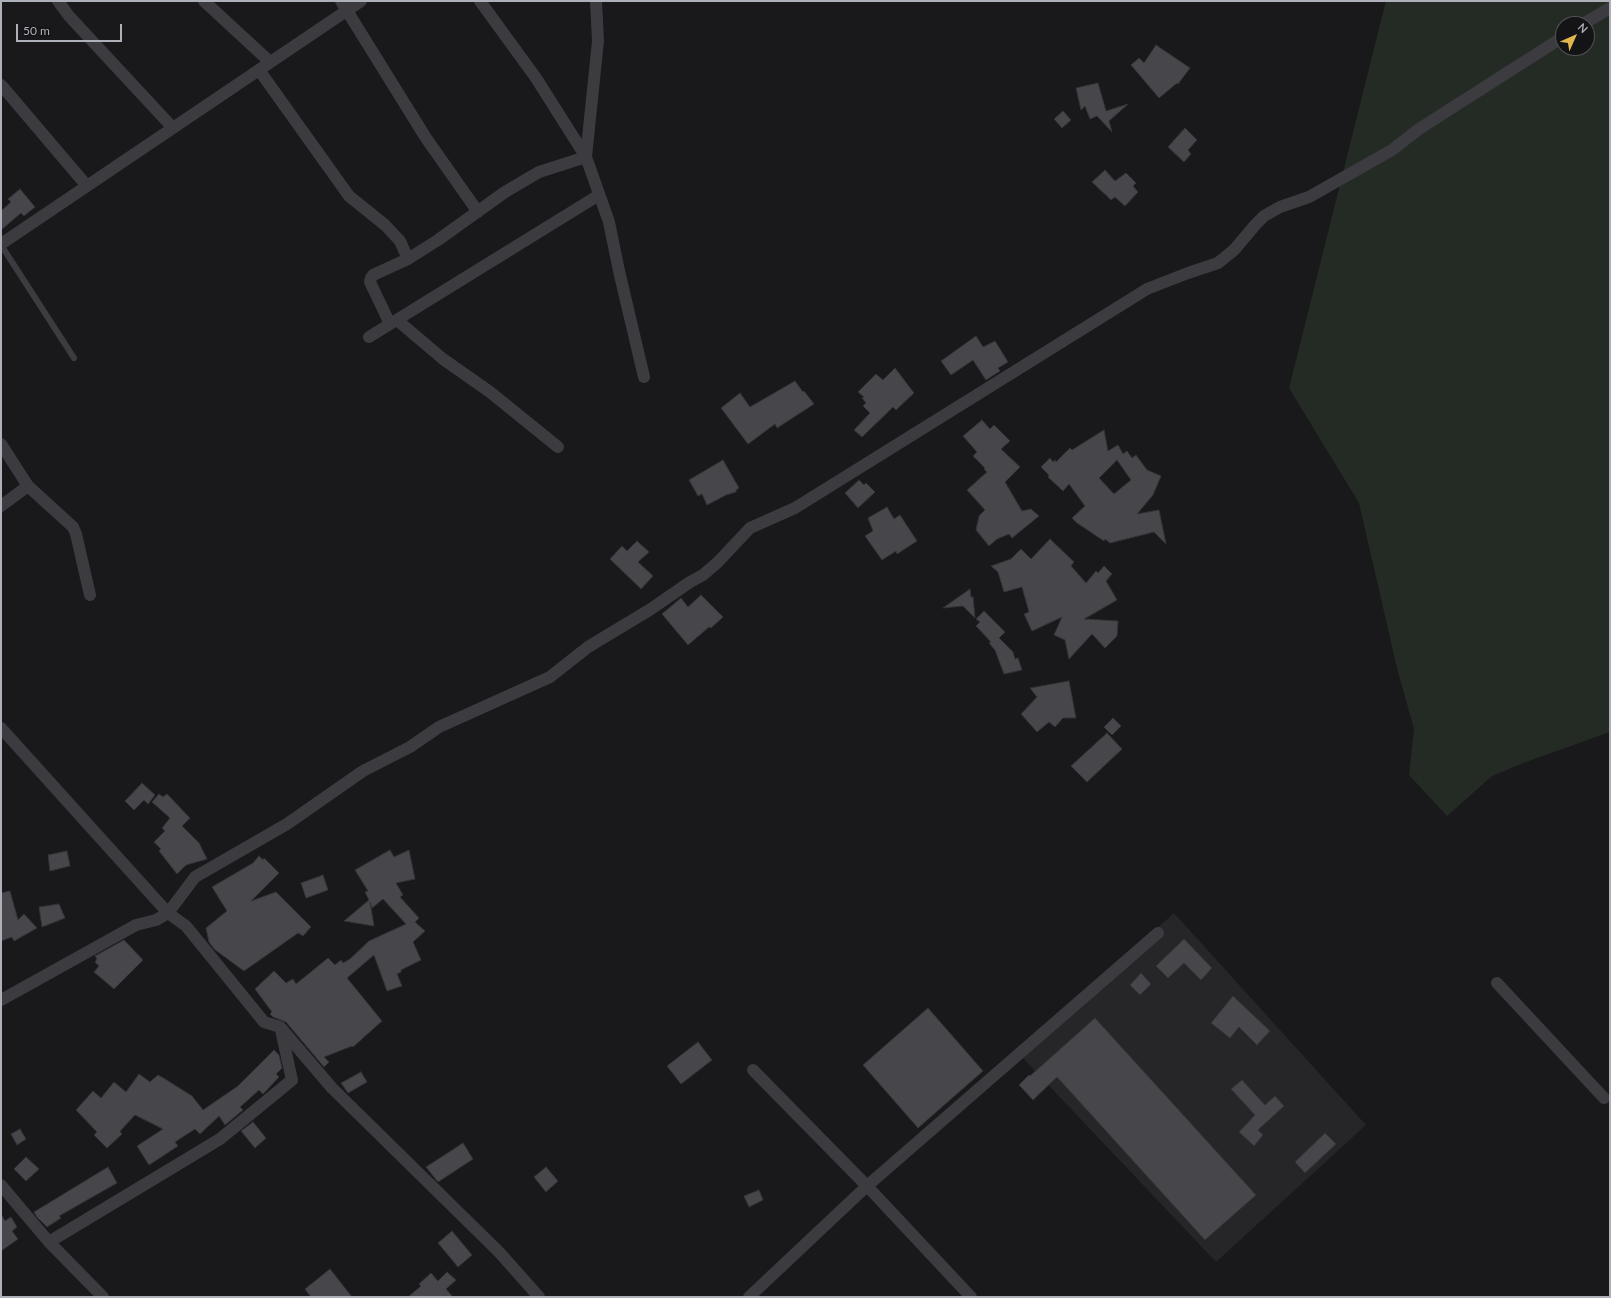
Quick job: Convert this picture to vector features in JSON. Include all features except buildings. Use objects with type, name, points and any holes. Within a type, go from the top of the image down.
[{"type":"street","points":[[58,1],[173,128]]},
{"type":"street","points":[[204,1],[270,62]]},
{"type":"street","points":[[1,245],[259,70],[344,6],[361,1]]},
{"type":"street","points":[[480,1],[536,78],[586,157],[609,222],[644,378]]},
{"type":"street","points":[[586,157],[598,41],[596,1]]},
{"type":"street","points":[[344,6],[426,138],[478,212]]},
{"type":"street","points":[[1595,17],[1610,8]]},
{"type":"street","points":[[1,1000],[136,925],[156,920],[168,913],[195,877],[287,824],[363,771],[410,747],[439,727],[550,677],[588,647],[651,609],[690,582],[703,575],[718,562],[750,528],[795,508],[1147,289],[1218,263],[1234,250],[1264,216],[1280,207],[1309,197],[1392,150],[1420,130],[1555,42]]},
{"type":"street","points":[[259,70],[350,196],[385,224],[400,242],[408,259]]},
{"type":"street","points":[[1,85],[87,186]]},
{"type":"street","points":[[558,447],[490,392],[393,322],[370,282],[371,278],[376,274],[408,259],[438,240],[505,192],[539,172],[586,157]]},
{"type":"street","points":[[369,337],[600,194]]},
{"type":"street","points":[[1,444],[28,486],[73,527],[76,534],[90,595]]},
{"type":"street","points":[[1,506],[28,486]]},
{"type":"street","points":[[1,728],[168,913],[186,926],[264,1022],[280,1027],[332,1088],[494,1247],[539,1297]]},
{"type":"street","points":[[749,1297],[867,1186],[1158,934]]},
{"type":"street","points":[[1497,983],[1608,1099]]},
{"type":"street","points":[[49,1242],[220,1139],[292,1080],[280,1027]]},
{"type":"street","points":[[753,1070],[867,1186],[971,1297]]},
{"type":"street","points":[[1,1185],[49,1242],[103,1297]]},
{"type":"lane","points":[[1,245],[74,358]]},
{"type":"shaded area","points":[[1386,1],[1610,1],[1610,732],[1526,762],[1492,776],[1447,816],[1409,775],[1414,729],[1397,668],[1359,503],[1289,388]]},
{"type":"shaded area","points":[[1174,913],[1366,1125],[1216,1262],[1018,1053]]}]
